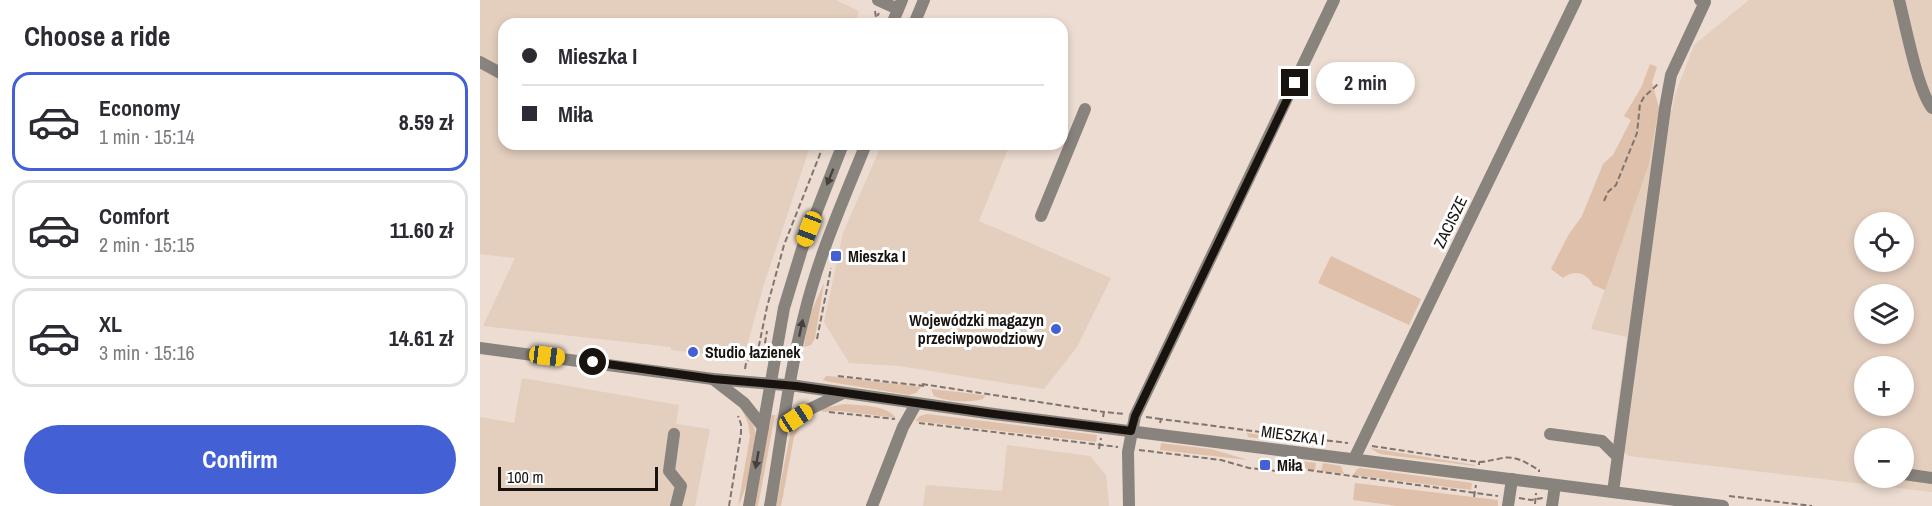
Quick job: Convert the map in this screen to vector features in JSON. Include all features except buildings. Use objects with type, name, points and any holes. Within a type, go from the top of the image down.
[{"type":"street","points":[[878,0],[900,4],[894,18]]},
{"type":"street","points":[[916,18],[924,0]]},
{"type":"street","points":[[1129,506],[1128,449],[1135,416],[1335,0]]},
{"type":"street","name":"ZACISZE","points":[[1354,459],[1576,0]]},
{"type":"street","points":[[1613,492],[1665,108],[1671,75],[1705,2],[1700,0]]},
{"type":"street","points":[[1899,0],[1918,73],[1928,103],[1932,108]]},
{"type":"street","points":[[480,62],[498,72]]},
{"type":"street","points":[[1068,149],[1084,109]]},
{"type":"street","points":[[749,506],[778,337],[793,275],[841,150]]},
{"type":"street","points":[[770,506],[804,317],[816,273],[864,150]]},
{"type":"street","points":[[1041,216],[1068,150]]},
{"type":"street","name":"MIESZKA I","points":[[480,348],[1723,506]]},
{"type":"street","points":[[713,379],[744,403],[763,427]]},
{"type":"street","points":[[784,425],[843,393]]},
{"type":"street","points":[[872,506],[906,422],[916,404]]},
{"type":"street","points":[[674,434],[669,471],[681,486],[676,506]]},
{"type":"street","points":[[1550,434],[1602,441],[1617,456]]},
{"type":"street","points":[[1914,475],[1932,478]]},
{"type":"street","points":[[1509,502],[1512,480]]},
{"type":"street","points":[[1553,503],[1555,485]]},
{"type":"path","points":[[1604,201],[1608,192],[1616,185],[1637,133],[1640,104],[1652,89],[1671,75]]},
{"type":"path","points":[[745,369],[746,363],[758,350],[784,245],[822,150]]},
{"type":"path","points":[[758,350],[764,349]]},
{"type":"path","points":[[838,376],[927,386],[1104,412]]},
{"type":"path","points":[[922,384],[927,386]]},
{"type":"path","points":[[825,413],[840,412],[1221,460],[1249,468],[1286,472],[1308,470],[1509,502],[1546,497],[1553,503]]},
{"type":"path","points":[[729,506],[741,433],[738,416]]},
{"type":"shaded area","points":[[480,0],[836,0],[859,11],[857,18],[498,18],[498,150],[809,150],[764,284],[745,353],[715,350],[714,355],[671,350],[671,347],[483,326],[515,258],[480,254]]},
{"type":"shaded area","points":[[1749,0],[1932,0],[1932,492],[1898,488],[1914,488],[1914,428],[1854,428],[1854,483],[1629,456],[1613,442],[1627,337],[1591,329],[1649,164],[1659,108],[1672,110],[1675,95],[1694,45]]},
{"type":"shaded area","points":[[1650,64],[1657,67],[1652,82],[1659,108],[1649,164],[1605,290],[1593,285],[1584,275],[1576,273],[1563,278],[1551,269],[1569,234],[1582,216],[1603,164],[1613,155],[1631,120],[1624,116],[1641,88]]},
{"type":"shaded area","points":[[879,150],[1008,150],[979,221],[1111,278],[1077,347],[1044,389],[899,366],[849,363],[824,322],[843,233]]},
{"type":"shaded area","points":[[1331,256],[1421,299],[1409,325],[1318,283]]},
{"type":"shaded area","points":[[824,283],[815,338],[811,345],[804,347],[809,317]]},
{"type":"shaded area","points":[[826,376],[921,387],[916,393],[909,395],[823,380]]},
{"type":"shaded area","points":[[522,378],[679,405],[676,424],[710,429],[695,506],[480,506],[480,417],[514,423]]},
{"type":"shaded area","points":[[931,389],[985,396],[977,400],[952,401],[934,396]]},
{"type":"shaded area","points":[[844,404],[879,408],[892,413],[896,418],[840,411],[823,412],[820,409]]},
{"type":"shaded area","points":[[742,410],[753,424],[755,447],[751,469],[738,506],[750,436],[748,423]]},
{"type":"shaded area","points":[[927,414],[1097,435],[1096,442],[915,421]]},
{"type":"shaded area","points":[[771,415],[775,415],[758,506],[755,506]]},
{"type":"shaded area","points":[[811,415],[794,437],[781,506],[776,506],[790,435],[798,422]]},
{"type":"shaded area","points":[[1247,433],[1287,438],[1285,442],[1248,437]]},
{"type":"shaded area","points":[[1161,443],[1211,449],[1248,460],[1160,450]]},
{"type":"shaded area","points":[[1007,445],[1090,456],[1106,475],[1109,506],[923,506],[926,485],[1002,491]]},
{"type":"shaded area","points":[[1370,448],[1475,465],[1475,466],[1380,454]]},
{"type":"shaded area","points":[[1300,461],[1316,463],[1315,470],[1280,466],[1280,463]]},
{"type":"shaded area","points":[[1323,463],[1341,466],[1344,474],[1321,471]]},
{"type":"shaded area","points":[[1360,468],[1472,483],[1471,490],[1353,475]]},
{"type":"shaded area","points":[[1355,483],[1498,500],[1498,506],[1397,506],[1353,500]]},
{"type":"place","name":"Mieszka I","points":[[836,256]]},
{"type":"place","name":"Wojewódzki magazyn przeciwpowodziowy","points":[[1056,329]]},
{"type":"place","name":"Studio łazienek","points":[[693,352]]},
{"type":"place","name":"Miła","points":[[1265,465]]},
{"type":"route","points":[[593,362],[713,379],[796,386],[1131,431],[1135,416],[1295,83]]}]
